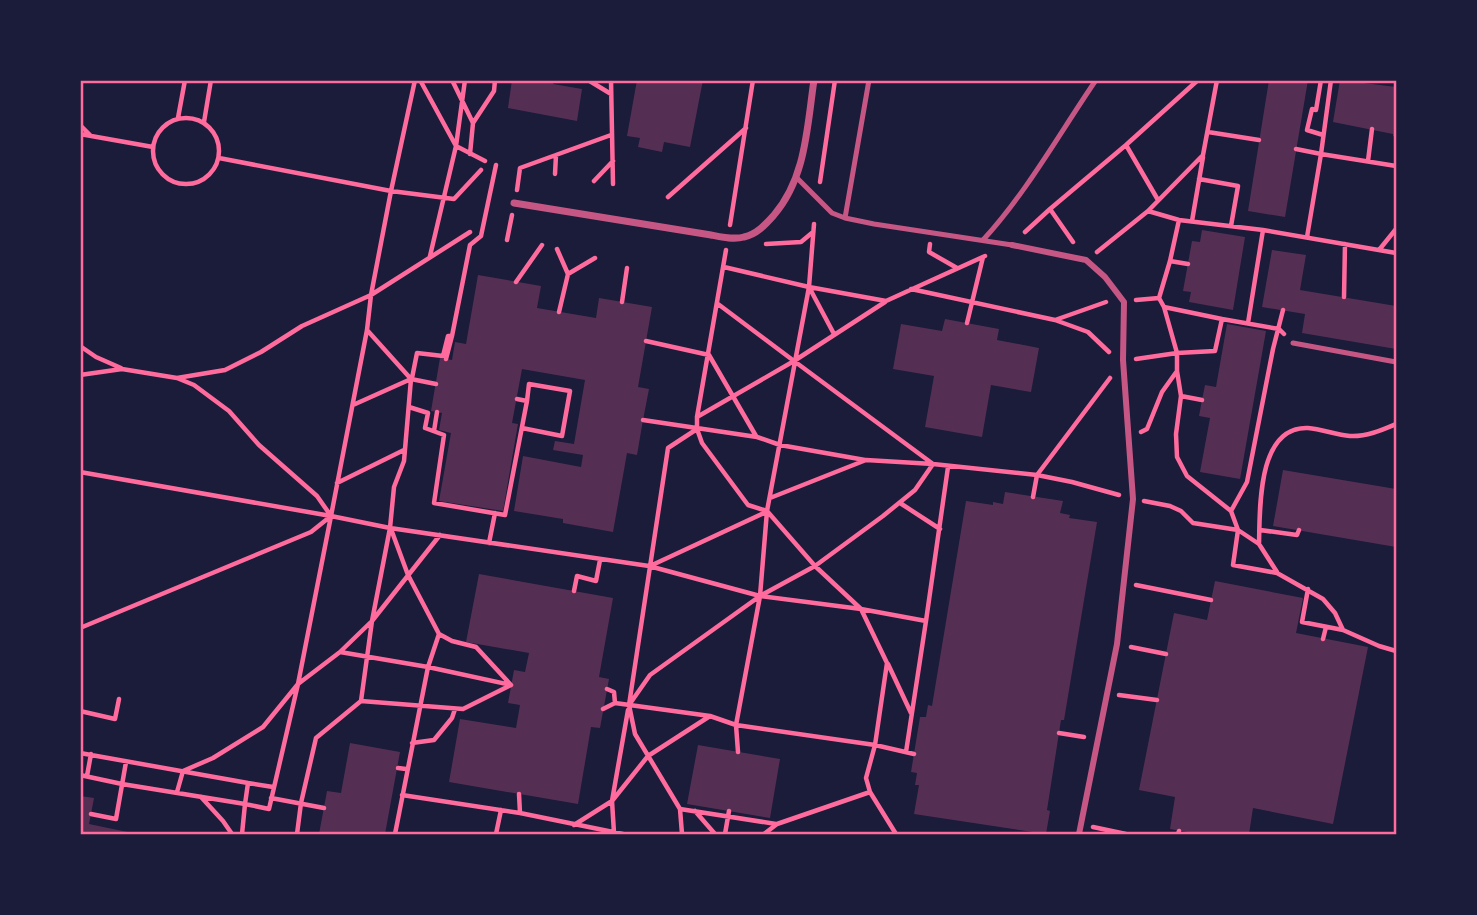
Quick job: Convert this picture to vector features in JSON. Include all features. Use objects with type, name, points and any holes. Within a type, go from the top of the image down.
[{"type":"street","points":[[514,204],[742,238],[761,230],[780,208],[797,178],[814,80]]},
{"type":"street","points":[[1012,245],[1086,261],[1105,277],[1124,302],[1123,360],[1133,499],[1117,644],[1079,835]]},
{"type":"lane","points":[[845,218],[869,80]]},
{"type":"lane","points":[[983,240],[1010,211],[1096,80]]},
{"type":"lane","points":[[797,178],[832,213],[845,218],[1012,245]]},
{"type":"lane","points":[[1293,343],[1396,362]]},
{"type":"path","points":[[178,118],[185,80]]},
{"type":"path","points":[[204,122],[211,80]]},
{"type":"path","points":[[417,80],[456,146],[485,161]]},
{"type":"path","points":[[80,775],[269,809],[298,684],[353,405],[391,191],[417,80]]},
{"type":"path","points":[[452,80],[473,123]]},
{"type":"path","points":[[430,257],[456,146],[465,80]]},
{"type":"path","points":[[470,154],[473,123],[494,91],[495,80]]},
{"type":"path","points":[[588,80],[611,94]]},
{"type":"path","points":[[611,80],[613,184]]},
{"type":"path","points":[[729,228],[753,80]]},
{"type":"path","points":[[820,178],[835,80]]},
{"type":"path","points":[[697,417],[794,361],[886,301],[1012,245],[1198,80]]},
{"type":"path","points":[[1192,221],[1217,80]]},
{"type":"path","points":[[1321,80],[1316,110],[1312,109],[1307,130],[1323,135]]},
{"type":"path","points":[[1307,237],[1331,80]]},
{"type":"path","points":[[178,118],[204,122],[214,132],[220,145],[214,170],[205,179],[193,184],[169,180],[159,171],[154,159],[153,147],[157,134],[165,124],[178,118]]},
{"type":"path","points":[[80,125],[91,136]]},
{"type":"path","points":[[668,197],[747,127]]},
{"type":"path","points":[[1368,161],[1372,129]]},
{"type":"path","points":[[1208,132],[1259,140]]},
{"type":"path","points":[[80,134],[153,147]]},
{"type":"path","points":[[520,168],[611,135]]},
{"type":"path","points":[[1126,145],[1158,200]]},
{"type":"path","points":[[1296,149],[1396,166]]},
{"type":"path","points":[[555,174],[556,155]]},
{"type":"path","points":[[1050,209],[1086,261],[1148,211],[1203,155]]},
{"type":"path","points":[[219,158],[391,191],[454,199],[481,170]]},
{"type":"path","points":[[594,181],[614,161]]},
{"type":"path","points":[[446,359],[470,245],[481,236],[496,165]]},
{"type":"path","points":[[1199,179],[1238,186],[1231,226]]},
{"type":"path","points":[[1148,211],[1179,220],[1263,230],[1396,253]]},
{"type":"path","points":[[1179,220],[1159,298],[1177,353],[1181,396],[1176,434],[1177,457],[1186,476],[1231,511],[1238,530],[1233,565],[1277,573],[1308,589],[1323,599],[1335,613],[1343,630]]},
{"type":"path","points":[[738,752],[736,725],[760,596],[767,512],[809,287],[814,224]]},
{"type":"path","points":[[1379,250],[1396,229]]},
{"type":"path","points":[[1248,323],[1263,230]]},
{"type":"path","points":[[760,247],[775,242],[801,242],[813,231]]},
{"type":"path","points":[[177,378],[225,370],[261,352],[302,326],[371,295],[470,232]]},
{"type":"path","points":[[932,232],[929,252],[957,269]]},
{"type":"path","points":[[1344,297],[1345,244]]},
{"type":"path","points":[[516,282],[542,245]]},
{"type":"path","points":[[557,249],[568,274],[559,312]]},
{"type":"path","points":[[739,254],[726,251],[697,417],[697,429],[702,443],[748,505],[767,512],[815,566],[862,609],[912,715]]},
{"type":"path","points":[[967,323],[983,257]]},
{"type":"path","points":[[568,274],[595,258]]},
{"type":"path","points":[[1170,261],[1188,264]]},
{"type":"path","points":[[724,267],[809,287],[886,301]]},
{"type":"path","points":[[622,302],[627,268]]},
{"type":"path","points":[[809,287],[834,334]]},
{"type":"path","points":[[911,289],[1055,320],[1088,332],[1110,354]]},
{"type":"path","points":[[1124,302],[1159,298]]},
{"type":"path","points":[[718,304],[933,464]]},
{"type":"path","points":[[1055,320],[1101,305]]},
{"type":"path","points":[[1164,307],[1279,329],[1293,343]]},
{"type":"path","points":[[1231,511],[1247,482],[1283,310]]},
{"type":"path","points":[[1033,496],[1037,475],[1123,360],[1215,351],[1222,319]]},
{"type":"path","points":[[367,330],[411,379]]},
{"type":"path","points":[[297,835],[301,803],[316,738],[361,701],[372,621],[390,528],[394,487],[404,461],[416,353],[443,356],[448,335],[452,336]]},
{"type":"path","points":[[646,341],[709,355],[757,436]]},
{"type":"path","points":[[80,346],[96,358],[122,369],[177,378],[194,385],[229,411],[259,445],[317,496],[331,516]]},
{"type":"path","points":[[80,375],[122,369]]},
{"type":"path","points":[[1128,438],[1147,429],[1162,392],[1177,371]]},
{"type":"path","points":[[353,405],[411,379],[436,384]]},
{"type":"path","points":[[409,407],[428,413],[425,428],[444,435],[434,503],[505,515],[530,384],[570,391],[562,436],[522,428]]},
{"type":"path","points":[[1181,396],[1202,400]]},
{"type":"path","points":[[517,399],[527,401]]},
{"type":"path","points":[[434,431],[437,412]]},
{"type":"path","points":[[643,420],[757,436],[780,445],[866,460],[1037,475],[1072,482],[1170,506],[1181,511],[1194,523],[1238,530],[1259,544],[1277,573]]},
{"type":"path","points":[[1259,544],[1261,495],[1269,456],[1283,435],[1308,428],[1349,436],[1364,436],[1396,424]]},
{"type":"path","points":[[614,833],[612,801],[668,448],[697,429]]},
{"type":"path","points":[[337,483],[404,450]]},
{"type":"path","points":[[770,498],[866,460]]},
{"type":"path","points":[[682,835],[680,809],[635,734],[629,705],[650,675],[760,596],[815,566],[900,503],[915,490],[933,464]]},
{"type":"path","points":[[906,752],[948,467]]},
{"type":"path","points":[[80,472],[390,528],[649,566],[760,596],[862,609],[926,621]]},
{"type":"path","points":[[900,503],[940,529]]},
{"type":"path","points":[[489,543],[496,510]]},
{"type":"path","points":[[649,566],[767,512]]},
{"type":"path","points":[[80,628],[311,532],[331,516]]},
{"type":"path","points":[[390,528],[408,575],[439,634],[452,641],[476,647],[512,685]]},
{"type":"path","points":[[1259,530],[1297,535],[1299,530]]},
{"type":"path","points":[[183,771],[213,758],[263,727],[298,684],[340,652],[372,621],[440,536]]},
{"type":"path","points":[[574,591],[577,576],[596,581],[600,560]]},
{"type":"path","points":[[1142,586],[1211,600]]},
{"type":"path","points":[[1308,589],[1302,622],[1343,630],[1396,651]]},
{"type":"path","points":[[1323,639],[1326,627]]},
{"type":"path","points":[[395,835],[428,667],[439,634]]},
{"type":"path","points":[[1117,644],[1166,654]]},
{"type":"path","points":[[340,652],[512,685]]},
{"type":"path","points":[[887,663],[875,745],[866,778],[870,792],[896,835]]},
{"type":"path","points":[[361,701],[463,709],[512,685]]},
{"type":"path","points":[[607,689],[614,692],[615,703]]},
{"type":"path","points":[[1108,693],[1157,701]]},
{"type":"path","points":[[80,711],[115,719],[120,699]]},
{"type":"path","points":[[603,709],[615,703],[710,716],[736,725],[875,745],[914,754]]},
{"type":"path","points":[[412,743],[433,740],[452,718],[455,709]]},
{"type":"path","points":[[574,825],[612,801],[649,756],[710,716]]},
{"type":"path","points":[[1059,733],[1098,740]]},
{"type":"path","points":[[80,753],[273,787]]},
{"type":"path","points":[[87,776],[91,754]]},
{"type":"path","points":[[91,814],[116,819],[126,762]]},
{"type":"path","points":[[398,768],[406,769]]},
{"type":"path","points":[[177,792],[183,771]]},
{"type":"path","points":[[242,835],[247,783]]},
{"type":"path","points":[[764,835],[777,824],[870,792]]},
{"type":"path","points":[[519,794],[520,813]]},
{"type":"path","points":[[402,795],[520,813],[623,835]]},
{"type":"path","points":[[201,797],[232,835]]},
{"type":"path","points":[[271,798],[324,808]]},
{"type":"path","points":[[680,809],[729,814],[777,824]]},
{"type":"path","points":[[496,835],[501,810]]},
{"type":"path","points":[[694,810],[715,835]]},
{"type":"path","points":[[725,835],[729,814]]},
{"type":"path","points":[[1082,824],[1126,835]]},
{"type":"building","points":[[512,80],[554,80],[553,84],[582,89],[577,121],[508,108]]},
{"type":"building","points":[[637,80],[703,80],[690,147],[664,142],[662,152],[638,147],[640,138],[627,136]]},
{"type":"building","points":[[1269,80],[1308,80],[1285,217],[1248,211]]},
{"type":"building","points":[[1340,80],[1396,87],[1396,137],[1393,134],[1333,122]]},
{"type":"building","points":[[1202,230],[1245,237],[1233,310],[1189,302],[1191,292],[1183,291],[1192,241],[1200,242]]},
{"type":"building","points":[[1272,250],[1306,255],[1300,290],[1396,306],[1396,349],[1302,333],[1305,314],[1262,307]]},
{"type":"building","points":[[478,275],[541,286],[537,308],[596,318],[599,298],[652,307],[638,387],[649,389],[637,455],[627,453],[613,532],[563,523],[563,519],[514,511],[523,456],[581,467],[583,455],[553,450],[555,441],[574,444],[585,380],[522,369],[512,423],[518,424],[503,511],[439,501],[451,433],[439,430],[442,413],[431,411],[440,358],[452,360],[455,342],[466,344]]},
{"type":"building","points":[[945,319],[999,329],[997,340],[1039,348],[1031,392],[991,385],[982,437],[925,427],[934,376],[893,369],[901,324],[942,331]]},
{"type":"building","points":[[1227,324],[1266,331],[1240,479],[1200,472],[1210,418],[1199,416],[1205,385],[1216,387]]},
{"type":"building","points":[[1283,470],[1396,489],[1396,547],[1273,526]]},
{"type":"building","points":[[1005,492],[1063,501],[1060,513],[1070,515],[1069,518],[1097,522],[1064,720],[1061,720],[1047,810],[1050,811],[1046,834],[914,814],[919,785],[915,785],[917,773],[911,772],[920,717],[926,717],[928,705],[932,706],[966,501],[1003,504]]},
{"type":"building","points":[[479,574],[613,598],[599,677],[609,679],[600,728],[591,727],[578,804],[449,782],[460,719],[516,728],[520,705],[508,703],[514,670],[525,672],[529,653],[466,642]]},
{"type":"building","points":[[1215,581],[1303,598],[1296,633],[1368,647],[1333,824],[1253,808],[1249,834],[1199,834],[1170,829],[1175,797],[1139,790],[1174,613],[1207,620]]},
{"type":"building","points":[[350,743],[400,752],[385,834],[319,834],[327,791],[341,793]]},
{"type":"building","points":[[698,745],[780,759],[770,818],[687,804]]},
{"type":"building","points":[[80,796],[94,798],[89,824],[137,834],[80,834]]}]
